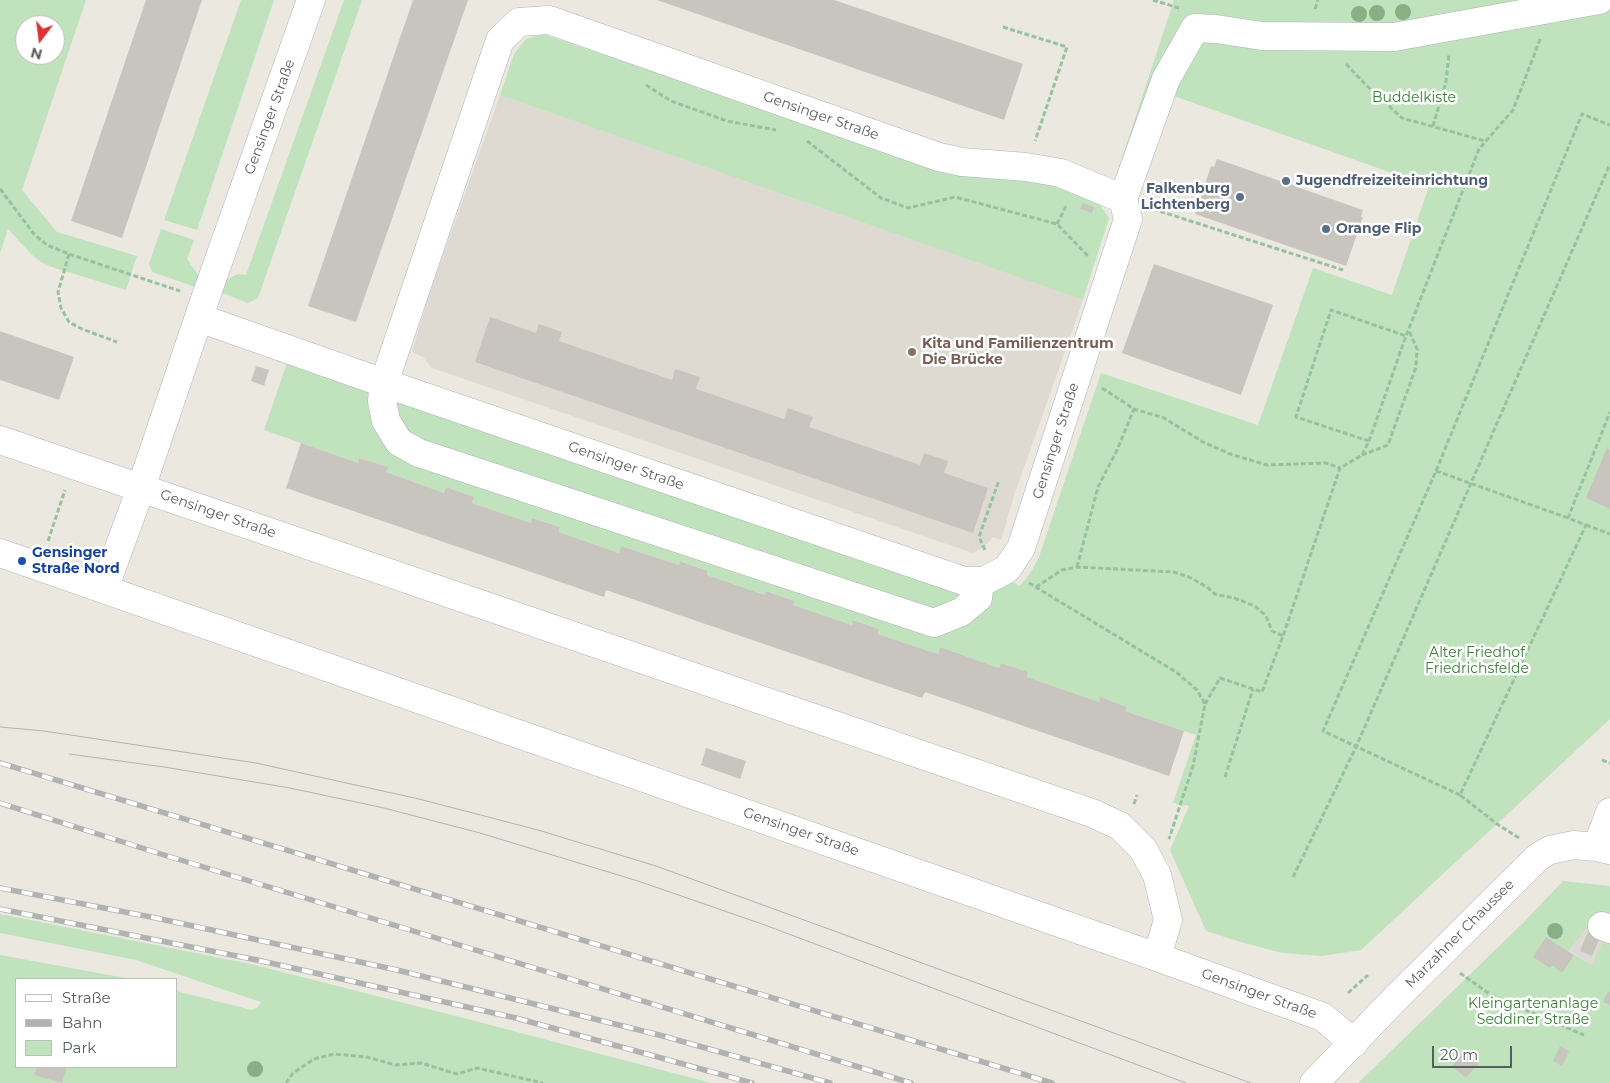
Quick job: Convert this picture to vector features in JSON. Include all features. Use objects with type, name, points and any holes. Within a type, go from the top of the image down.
[{"type":"street","name":"Gensinger Straße","points":[[104,588],[141,488],[202,308],[311,0]]},
{"type":"street","points":[[1123,200],[1166,79],[1195,28],[1262,36],[1394,38],[1600,0]]},
{"type":"street","name":"Gensinger Straße","points":[[202,308],[384,383],[964,581],[984,581],[1006,569],[1021,548],[1128,219],[1123,200],[1061,173],[1026,167],[962,162],[939,158],[549,20],[519,22],[500,40],[384,383]]},
{"type":"street","points":[[384,383],[382,401],[386,421],[398,442],[419,453],[934,623],[961,612],[978,598],[980,581]]},
{"type":"street","name":"Gensinger Straße","points":[[0,440],[1092,813],[1120,826],[1143,849],[1157,875],[1168,920],[1157,956]]},
{"type":"street","name":"Gensinger Straße","points":[[0,553],[1157,956],[1323,1017],[1354,1043]]},
{"type":"street","name":"Marzahner Chaussee","points":[[1314,1083],[1394,1000],[1538,858],[1550,850],[1560,847],[1574,845],[1604,848],[1610,812]]},
{"type":"path","points":[[1362,455],[1369,441],[1406,336],[1478,149],[1513,110],[1545,26],[1545,11]]},
{"type":"path","points":[[1003,27],[1066,47],[1026,167]]},
{"type":"path","points":[[1335,38],[1336,54],[1364,84],[1402,118],[1485,141]]},
{"type":"path","points":[[1433,126],[1446,82]]},
{"type":"path","points":[[646,85],[671,101],[727,121],[781,132]]},
{"type":"path","points":[[1520,838],[1497,824],[1460,795],[1323,731],[1436,471],[1582,114],[1610,125]]},
{"type":"path","points":[[807,141],[881,198],[908,208],[955,197],[1058,224],[1109,279]]},
{"type":"path","points":[[1293,878],[1356,747],[1610,164]]},
{"type":"path","points":[[0,189],[34,234],[47,245],[202,308]]},
{"type":"path","points":[[1123,200],[1343,270]]},
{"type":"path","points":[[69,254],[58,292],[60,308],[69,322],[82,330],[117,342]]},
{"type":"path","points":[[1369,441],[1296,417],[1331,310],[1406,336]]},
{"type":"path","points":[[1167,845],[1193,766],[1206,704],[1220,678],[1262,692],[1340,468],[1362,455],[1388,445],[1416,367],[1417,349],[1409,330]]},
{"type":"path","points":[[1077,377],[1096,384],[1134,409],[1164,418],[1204,442],[1230,454],[1267,465],[1326,463],[1340,468]]},
{"type":"path","points":[[1077,567],[1098,487],[1117,450],[1134,409]]},
{"type":"path","points":[[1568,518],[1610,412]]},
{"type":"path","points":[[47,544],[73,465]]},
{"type":"path","points":[[1436,471],[1610,534]]},
{"type":"path","points":[[999,480],[979,537],[990,560],[1176,672],[1197,690],[1206,704]]},
{"type":"path","points":[[1460,795],[1586,525]]},
{"type":"path","points":[[1036,587],[1062,570],[1077,567],[1174,572],[1189,578],[1215,594],[1234,598],[1255,606],[1266,616],[1272,631],[1282,636]]},
{"type":"path","points":[[1224,777],[1253,689]]},
{"type":"path","points":[[1602,760],[1610,763]]},
{"type":"path","points":[[1460,973],[1491,995],[1584,1035]]},
{"type":"path","points":[[1348,993],[1368,975]]},
{"type":"path","points":[[286,1083],[293,1074],[314,1059],[334,1054],[367,1058],[395,1065],[421,1063],[457,1074],[477,1068],[542,1083]]},
{"type":"shaded area","points":[[500,95],[1083,300],[1014,496],[1001,540],[993,537],[984,547],[973,553],[432,368],[423,357],[412,352],[429,295]]},
{"type":"shaded area","points":[[1598,914],[1605,936],[1592,965],[1568,950]]},
{"type":"green space","points":[[0,0],[86,0],[65,62],[65,15],[15,15],[15,65],[64,65],[22,190],[57,232],[137,256],[126,290],[41,262],[8,229],[0,253]]},
{"type":"green space","points":[[241,0],[274,0],[197,230],[164,220]]},
{"type":"green space","points":[[344,0],[362,0],[258,298],[248,303],[220,292],[221,285],[238,274],[246,275]]},
{"type":"green space","points":[[1174,0],[1610,0],[1610,719],[1361,950],[1322,956],[1282,953],[1206,931],[1170,850],[1189,806],[1173,803],[1196,735],[1125,711],[1127,707],[1101,698],[1099,702],[1027,677],[1028,672],[1001,663],[999,668],[940,647],[938,654],[878,634],[879,629],[854,620],[852,625],[793,605],[795,601],[767,591],[765,595],[707,575],[708,571],[681,561],[679,565],[621,546],[619,553],[559,532],[560,527],[533,518],[531,523],[472,503],[474,497],[446,487],[444,493],[386,472],[387,467],[360,458],[358,463],[264,430],[288,360],[954,587],[1008,579],[1020,586],[1031,572],[1039,557],[1101,373],[1258,425],[1313,268],[1392,295],[1429,186],[1171,95],[1143,175],[1119,167]]},
{"type":"green space","points":[[543,34],[958,176],[1026,176],[1099,203],[1109,218],[1083,300],[500,95],[514,54],[526,39]]},
{"type":"green space","points":[[161,229],[194,240],[187,259],[199,276],[196,287],[152,272],[149,264]]},
{"type":"green space","name":"Kleingartenanlage Seddiner Straße","points":[[1563,881],[1610,886],[1610,918],[1598,914],[1568,951],[1592,965],[1605,936],[1610,938],[1610,1083],[1358,1083],[1524,922]]},
{"type":"green space","points":[[0,914],[255,965],[711,1083],[0,1083],[0,955],[126,978],[15,978],[15,1068],[178,1068],[178,992],[252,1010],[257,1008],[261,1002],[136,960],[0,933]]},
{"type":"building","points":[[146,0],[202,0],[122,238],[71,221]]},
{"type":"building","points":[[413,0],[468,0],[356,322],[308,306]]},
{"type":"building","points":[[657,0],[834,0],[1023,64],[1004,120]]},
{"type":"building","points":[[1217,159],[1363,210],[1361,217],[1363,217],[1346,266],[1195,214],[1211,166],[1214,167]]},
{"type":"building","points":[[1083,203],[1094,207],[1092,213],[1080,209]]},
{"type":"building","points":[[1154,264],[1273,305],[1241,395],[1122,353]]},
{"type":"building","points":[[490,317],[536,333],[539,324],[562,332],[559,341],[672,380],[675,369],[700,377],[696,389],[784,419],[788,408],[813,417],[809,427],[920,465],[924,453],[948,461],[944,473],[988,488],[973,533],[475,362]]},
{"type":"building","points":[[0,331],[74,357],[59,400],[0,380]]},
{"type":"building","points":[[256,366],[269,370],[264,386],[251,381]]},
{"type":"building","points":[[301,443],[358,463],[359,458],[388,467],[386,472],[444,493],[446,487],[474,497],[472,503],[531,523],[532,518],[560,527],[559,532],[619,553],[621,546],[679,565],[680,561],[708,571],[707,575],[765,595],[766,591],[795,601],[793,605],[852,625],[853,620],[879,629],[878,634],[938,654],[940,647],[999,668],[1001,663],[1028,672],[1027,677],[1099,702],[1100,697],[1127,707],[1125,711],[1184,731],[1169,776],[925,692],[922,698],[606,590],[604,597],[286,488]]},
{"type":"building","points":[[1607,448],[1610,450],[1610,509],[1586,498]]},
{"type":"building","points":[[706,748],[746,761],[740,779],[701,765]]},
{"type":"building","points":[[1588,932],[1600,937],[1592,956],[1580,951]]},
{"type":"building","points":[[1546,937],[1574,955],[1562,973],[1552,965],[1550,968],[1533,957]]},
{"type":"building","points":[[1608,991],[1610,992],[1610,1005],[1603,1002]]},
{"type":"building","points":[[1560,1046],[1569,1051],[1562,1066],[1553,1061]]},
{"type":"building","points":[[1464,1052],[1478,1064],[1466,1078],[1452,1066]]},
{"type":"building","points":[[37,1068],[67,1068],[62,1083],[34,1075]]},
{"type":"tram line","points":[[0,727],[44,731],[256,763],[419,799],[538,830],[656,866],[1251,1083]]},
{"type":"tram line","points":[[69,754],[164,767],[290,788],[384,808],[480,833],[638,881],[762,924],[1186,1083]]},
{"type":"railway","points":[[0,763],[1052,1083]]},
{"type":"railway","points":[[0,803],[911,1083]]},
{"type":"railway","points":[[0,888],[156,918],[397,970],[663,1036],[830,1083]]},
{"type":"railway","points":[[0,909],[257,960],[516,1018],[752,1083]]},
{"type":"place","name":"Jugendfreizeiteinrichtung","points":[[1286,181]]},
{"type":"place","name":"Falkenburg Lichtenberg","points":[[1240,197]]},
{"type":"place","name":"Orange Flip","points":[[1326,229]]},
{"type":"place","name":"Kita und Familienzentrum Die Brücke","points":[[912,352]]},
{"type":"place","name":"Gensinger Straße Nord","points":[[22,561]]},
{"type":"park label","name":"Buddelkiste","points":[[1414,98]]},
{"type":"park label","name":"Alter Friedhof Friedrichsfelde","points":[[1477,662]]}]
